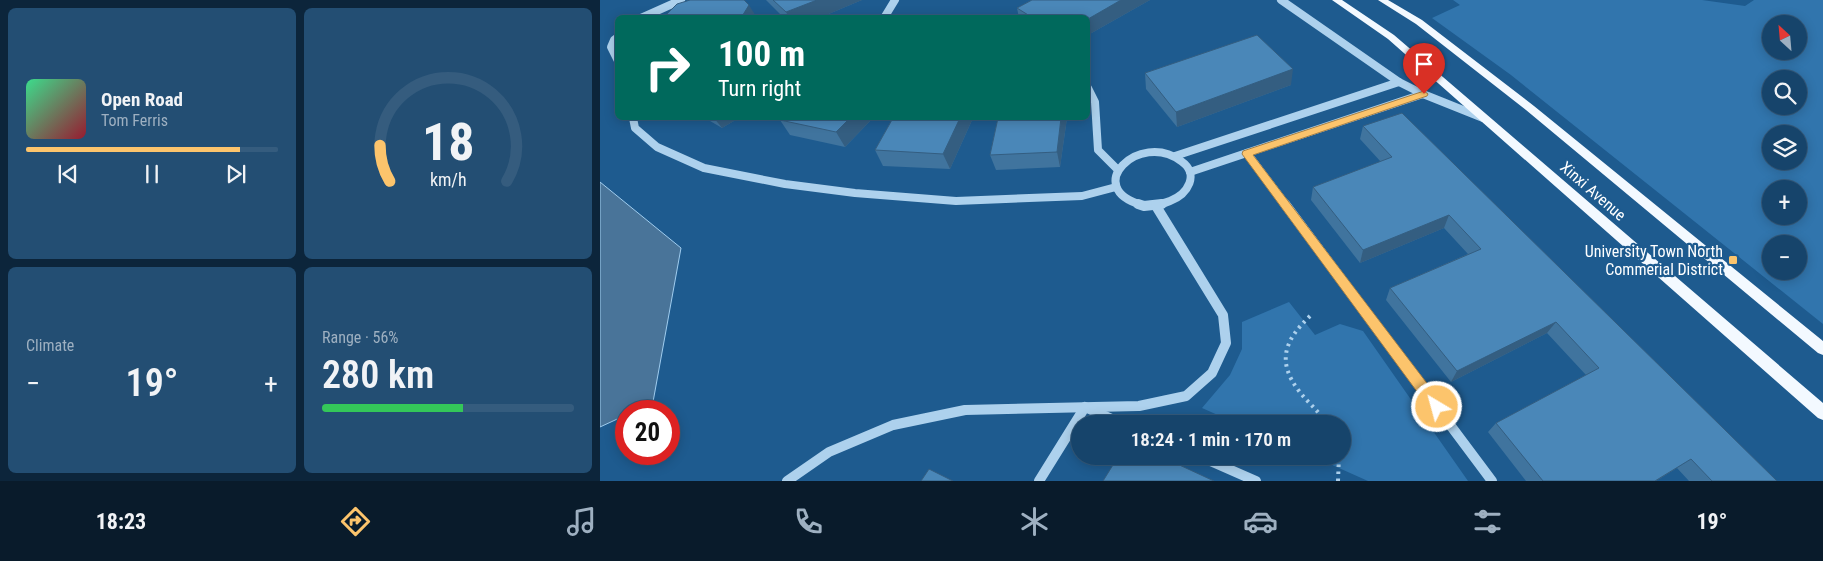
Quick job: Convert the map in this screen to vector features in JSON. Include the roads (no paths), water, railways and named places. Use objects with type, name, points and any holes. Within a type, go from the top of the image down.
[{"type":"main road","name":"Xinxi Avenue","points":[[1336,0],[1391,37],[1823,414]]},
{"type":"main road","name":"Xinxi Avenue","points":[[1382,0],[1419,22],[1530,108],[1823,349]]},
{"type":"street","points":[[615,39],[611,48],[615,55]]},
{"type":"street","points":[[1175,156],[1399,82]]},
{"type":"street","points":[[1090,92],[1095,102],[1098,150],[1117,169]]},
{"type":"street","points":[[1190,172],[1424,94],[1485,119]]},
{"type":"street","points":[[633,120],[635,128],[657,147],[704,168],[785,184],[855,194],[956,200],[1082,196],[1116,188]]},
{"type":"street","points":[[1158,151],[1175,156],[1186,164],[1190,172],[1190,181],[1183,194],[1168,203],[1156,206],[1131,202],[1121,196],[1116,188],[1114,178],[1117,169],[1123,162],[1146,152],[1158,151]]},
{"type":"street","points":[[1247,154],[1492,481]]},
{"type":"street","points":[[786,481],[829,452],[893,425],[965,410],[1139,406],[1186,396],[1212,373],[1226,343],[1223,315],[1156,206]]},
{"type":"street","points":[[1085,407],[1103,415]]},
{"type":"street","points":[[1039,481],[1085,407]]},
{"type":"street","points":[[1220,465],[1256,481]]},
{"type":"lane","points":[[648,15],[681,0]]},
{"type":"lane","points":[[886,15],[894,0]]},
{"type":"lane","points":[[1281,0],[1399,82],[1424,94]]},
{"type":"place","name":"University Town North Commerial District","points":[[1733,260]]}]
